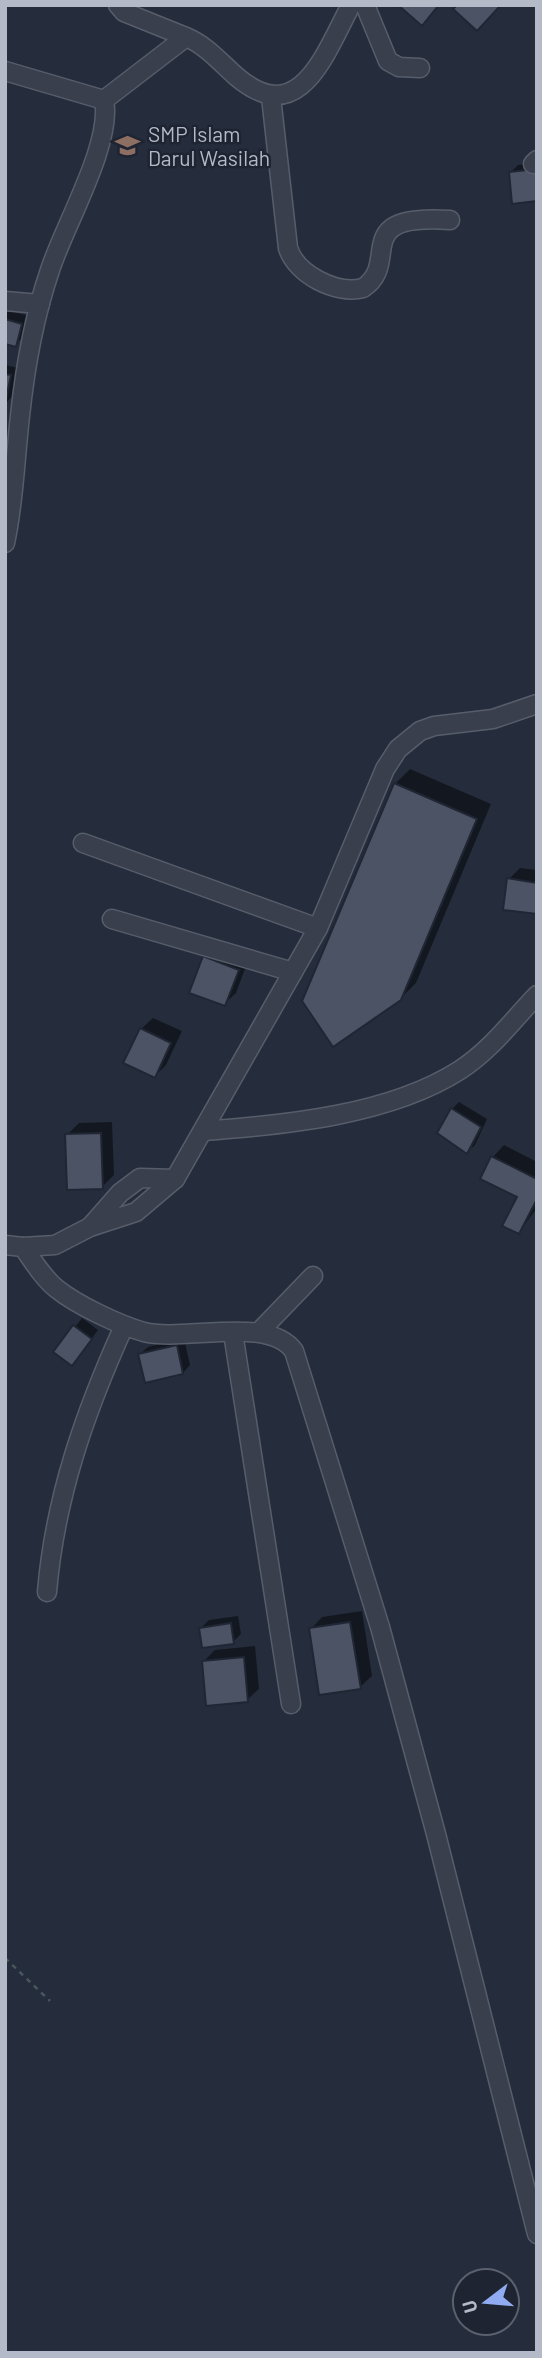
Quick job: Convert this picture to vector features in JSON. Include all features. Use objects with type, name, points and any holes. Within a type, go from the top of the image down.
[{"type":"street","points":[[118,5],[124,12],[200,44],[247,85],[271,97],[285,96],[298,89],[325,51],[351,5]]},
{"type":"street","points":[[365,5],[388,61],[399,68],[420,68]]},
{"type":"street","points":[[104,100],[186,37]]},
{"type":"street","points":[[5,71],[104,100]]},
{"type":"street","points":[[271,97],[288,248],[303,271],[342,289],[363,288],[373,278],[381,244],[391,230],[419,218],[450,220]]},
{"type":"street","points":[[5,543],[11,450],[40,304],[54,256],[76,208],[106,122],[104,100]]},
{"type":"street","points":[[5,301],[40,304]]},
{"type":"street","points":[[14,1246],[55,1245],[90,1227],[136,1212],[175,1179],[318,928],[386,769],[407,740],[434,726],[493,719],[537,704]]},
{"type":"street","points":[[83,843],[318,928]]},
{"type":"street","points":[[112,919],[293,972]]},
{"type":"street","points":[[203,1131],[293,1123],[378,1105],[423,1090],[475,1059],[537,995]]},
{"type":"street","points":[[90,1227],[120,1193],[140,1178],[175,1179]]},
{"type":"street","points":[[14,1246],[59,1291],[124,1326],[168,1335],[259,1332],[287,1342],[300,1364],[380,1627],[436,1834],[537,2234]]},
{"type":"street","points":[[259,1332],[313,1276]]},
{"type":"street","points":[[47,1592],[56,1520],[70,1463],[94,1392],[124,1326]]},
{"type":"street","points":[[233,1333],[290,1704]]},
{"type":"path","points":[[5,1958],[50,2001]]},
{"type":"building","points":[[398,5],[439,5],[422,26]]},
{"type":"building","points":[[457,5],[501,5],[477,31],[453,9]]},
{"type":"building","points":[[537,169],[537,201],[512,204],[509,172]]},
{"type":"building","points":[[5,319],[22,324],[16,347],[5,344]]},
{"type":"building","points":[[5,374],[11,375],[5,404]]},
{"type":"building","points":[[394,783],[477,819],[401,1000],[333,1047],[302,1001]]},
{"type":"building","points":[[507,878],[537,883],[537,914],[503,910]]},
{"type":"building","points":[[203,956],[239,970],[225,1006],[189,993]]},
{"type":"building","points":[[140,1028],[171,1043],[155,1078],[123,1063]]},
{"type":"building","points":[[451,1108],[481,1127],[467,1154],[437,1133]]},
{"type":"building","points":[[101,1133],[103,1189],[67,1190],[65,1134]]},
{"type":"building","points":[[491,1156],[537,1179],[537,1199],[519,1234],[502,1226],[517,1197],[480,1179]]},
{"type":"building","points":[[73,1325],[92,1339],[72,1366],[53,1352]]},
{"type":"building","points":[[177,1345],[183,1374],[145,1383],[138,1354]]},
{"type":"building","points":[[350,1622],[361,1689],[319,1695],[309,1628]]},
{"type":"building","points":[[231,1623],[234,1644],[202,1648],[199,1628]]},
{"type":"building","points":[[244,1657],[248,1702],[206,1706],[202,1661]]},
{"type":"place","name":"SMP Islam Darul Wasilah","points":[[128,145]]}]
